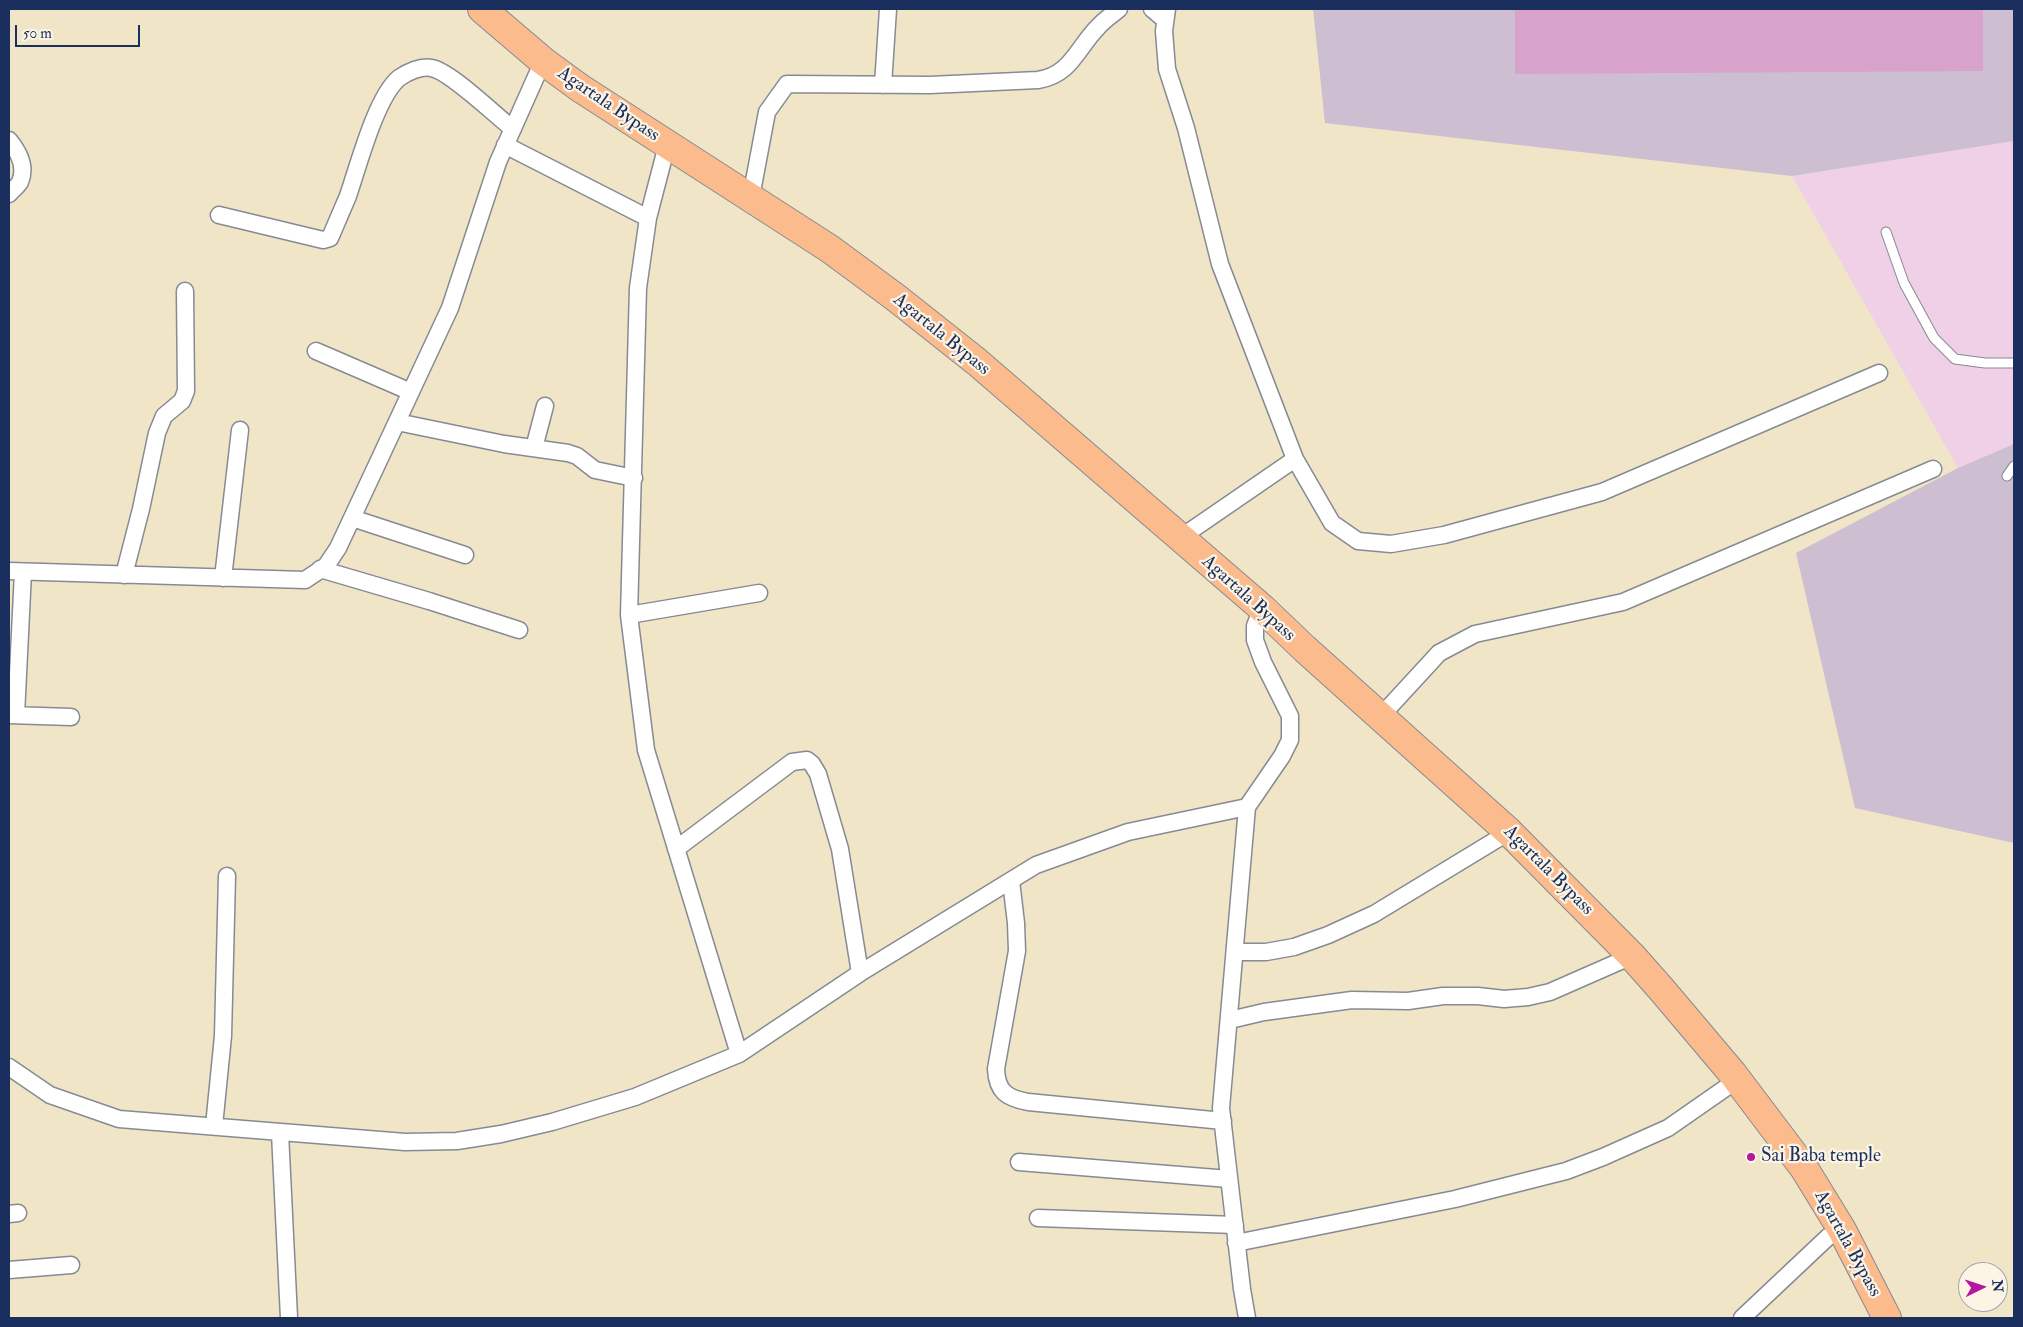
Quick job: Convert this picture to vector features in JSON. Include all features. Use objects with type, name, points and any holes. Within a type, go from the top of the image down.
[{"type":"highway","name":"Agartala Bypass","points":[[482,9],[543,61],[580,88],[830,249],[935,328],[1262,608],[1509,832],[1632,956],[1737,1080],[1804,1168],[1842,1230],[1887,1318]]},
{"type":"street","points":[[883,85],[888,9]]},
{"type":"street","points":[[752,197],[767,112],[787,84],[940,85],[1050,78],[1062,72],[1098,26],[1119,9]]},
{"type":"street","points":[[1152,9],[1166,14],[1164,31],[1167,68],[1186,128],[1220,264],[1295,459],[1332,523],[1358,541],[1391,544],[1444,535],[1602,492],[1879,373]]},
{"type":"street","points":[[71,717],[12,715],[16,572],[305,580],[326,566],[338,548],[450,308],[505,146],[543,61]]},
{"type":"street","points":[[219,215],[323,240],[330,238],[347,197],[367,137],[386,96],[398,78],[412,71],[431,68],[447,75],[513,129]]},
{"type":"street","points":[[9,140],[20,154],[22,169],[20,182],[9,194]]},
{"type":"street","points":[[668,145],[648,218],[638,288],[629,615],[646,750],[739,1054]]},
{"type":"street","points":[[505,146],[648,218]]},
{"type":"street","points":[[124,575],[141,509],[157,433],[164,416],[182,401],[186,391],[185,291]]},
{"type":"street","points":[[316,351],[411,392]]},
{"type":"street","points":[[534,448],[545,406]]},
{"type":"street","points":[[397,422],[504,444],[577,456],[595,470],[634,478]]},
{"type":"street","points":[[223,578],[240,430]]},
{"type":"street","points":[[1180,538],[1295,459]]},
{"type":"street","points":[[1380,716],[1439,653],[1475,634],[1623,602],[1933,469]]},
{"type":"street","points":[[352,518],[465,555]]},
{"type":"street","points":[[320,569],[519,630]]},
{"type":"street","points":[[629,615],[759,593]]},
{"type":"street","points":[[1247,1318],[1236,1243],[1221,1108],[1236,952],[1247,807],[1282,756],[1290,740],[1290,716],[1263,662],[1255,640],[1255,626],[1262,608]]},
{"type":"street","points":[[676,849],[792,762],[807,760],[818,774],[840,849],[860,973]]},
{"type":"street","points":[[9,1067],[50,1095],[119,1119],[405,1142],[458,1141],[501,1134],[552,1122],[634,1097],[739,1054],[860,973],[1036,865],[1128,832],[1247,807]]},
{"type":"street","points":[[1236,952],[1266,952],[1294,947],[1328,935],[1374,914],[1509,832]]},
{"type":"street","points":[[214,1126],[223,1036],[227,876]]},
{"type":"street","points":[[1011,881],[1017,951],[996,1069],[996,1082],[1003,1091],[1012,1099],[1028,1102],[1223,1122]]},
{"type":"street","points":[[1230,1020],[1264,1012],[1352,1000],[1408,1001],[1444,996],[1478,996],[1504,999],[1528,997],[1550,992],[1632,956]]},
{"type":"street","points":[[1236,1243],[1455,1199],[1566,1171],[1604,1157],[1668,1128],[1737,1080]]},
{"type":"street","points":[[280,1133],[289,1318]]},
{"type":"street","points":[[1019,1162],[1229,1179]]},
{"type":"street","points":[[1038,1218],[1234,1225]]},
{"type":"street","points":[[1742,1318],[1828,1237],[1842,1230]]},
{"type":"street","points":[[9,1270],[71,1265]]},
{"type":"lane","points":[[1886,232],[1904,282],[1934,338],[1955,358],[1985,363],[2014,363]]},
{"type":"lane","points":[[2007,476],[2014,466]]},
{"type":"shaded area","points":[[1313,9],[2014,9],[2014,141],[1792,176],[1325,123]]},
{"type":"shaded area","points":[[2014,141],[2014,444],[1958,468],[1792,176]]},
{"type":"shaded area","points":[[2014,444],[2014,843],[1855,808],[1796,553],[1958,468]]},
{"type":"building","points":[[1515,9],[1983,9],[1983,71],[1515,74]]},
{"type":"place","name":"Sai Baba temple","points":[[1751,1157]]}]
